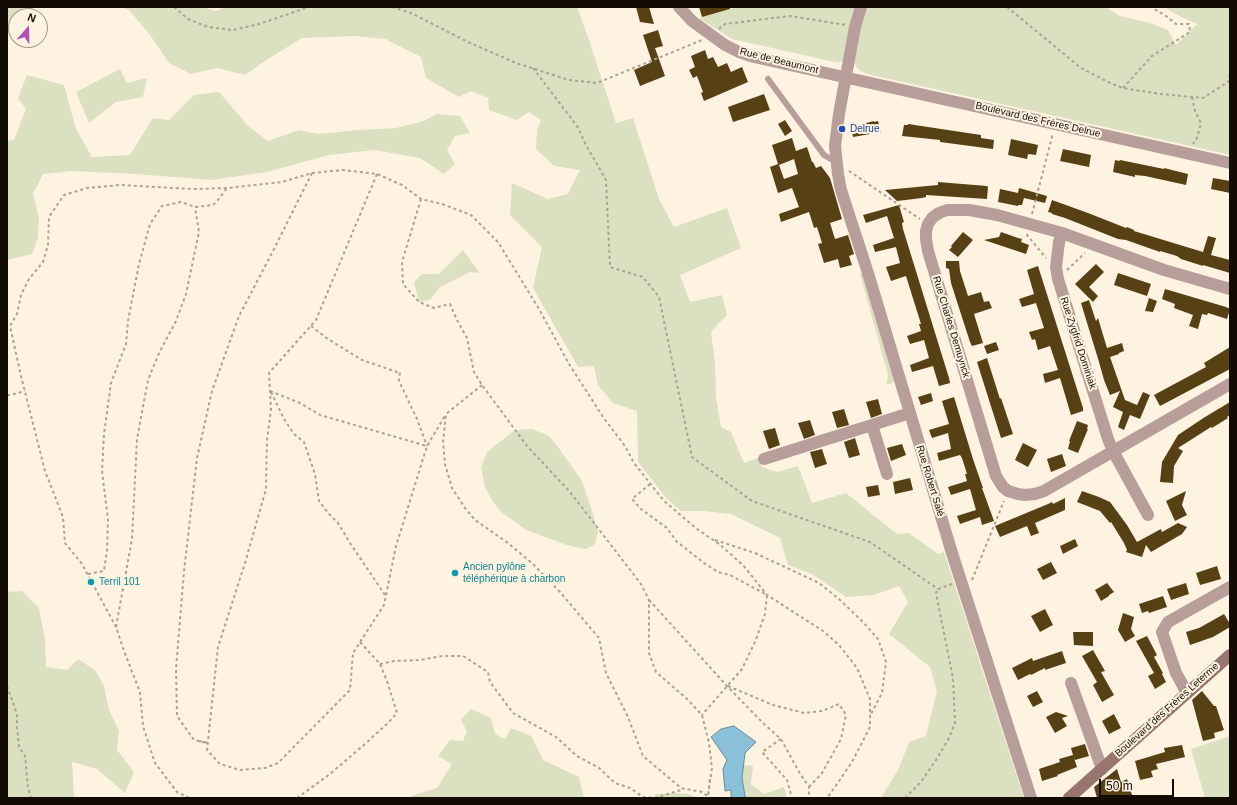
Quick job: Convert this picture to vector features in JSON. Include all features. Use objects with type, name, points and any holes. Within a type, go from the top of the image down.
[{"type":"street","name":"Rue de Beaumont","points":[[679,7],[692,21],[710,35],[738,52],[846,78]]},
{"type":"street","name":"Rue Robert Salé","points":[[861,7],[855,27],[836,130],[836,162],[841,190],[868,273],[965,596],[1031,798]]},
{"type":"street","name":"Boulevard des Frères Delrue","points":[[846,78],[1230,163]]},
{"type":"street","points":[[928,224],[932,218],[947,210],[969,210],[997,215],[1062,233],[1164,270],[1230,289]]},
{"type":"street","name":"Rue Charles Demuynck","points":[[928,224],[926,239],[928,251],[996,476],[1003,487],[1008,491]]},
{"type":"street","name":"Rue Zygfrid Dominiak","points":[[1062,233],[1059,242],[1056,267],[1058,280],[1108,439],[1148,515]]},
{"type":"street","points":[[1008,491],[1025,495],[1044,491],[1230,384]]},
{"type":"street","points":[[764,459],[910,413]]},
{"type":"street","points":[[872,425],[887,474]]},
{"type":"street","points":[[1187,693],[1176,673],[1162,632],[1168,622],[1230,587]]},
{"type":"street","name":"Boulevard des Frères Leterme","points":[[1069,798],[1230,655]]},
{"type":"street","points":[[1071,683],[1102,769]]},
{"type":"lane","name":"Rue de Beaumont","points":[[768,79],[824,155],[836,162]]},
{"type":"path","points":[[174,7],[188,19],[208,27],[233,30],[258,24],[309,7]]},
{"type":"path","points":[[392,7],[411,13],[468,42],[516,63],[569,80],[597,83]]},
{"type":"path","points":[[1007,7],[1081,68],[1123,88],[1160,94],[1203,98],[1228,82],[1230,74]]},
{"type":"path","points":[[1123,88],[1152,56],[1190,32],[1189,24],[1176,24],[1151,7]]},
{"type":"path","points":[[534,68],[577,126],[606,180],[610,267],[643,277],[659,297],[692,457],[752,501],[870,542],[938,589]]},
{"type":"path","points":[[1185,153],[1197,138],[1201,123],[1195,112],[1192,97]]},
{"type":"path","points":[[1055,124],[1027,236],[1044,256],[1056,267]]},
{"type":"path","points":[[836,162],[928,224]]},
{"type":"path","points":[[189,798],[177,792],[155,763],[143,726],[140,692],[116,627],[82,564],[65,544],[63,517],[45,472],[10,326],[17,314],[21,295],[29,279],[43,262],[48,245],[49,217],[64,195],[87,188],[120,185],[193,190],[227,188],[282,182],[312,173],[343,170],[377,174],[402,185],[421,199],[442,204],[471,215],[498,242],[539,309],[569,364],[603,417],[625,446],[634,463],[650,484],[664,501],[743,565],[767,596],[765,614],[755,642],[742,669],[702,715]]},
{"type":"path","points":[[208,743],[194,740],[177,716],[176,669],[184,571],[197,458],[212,391],[239,316],[312,173]]},
{"type":"path","points":[[377,174],[316,320],[269,373],[271,410],[266,438],[266,489],[245,563],[218,647],[207,750],[220,764],[240,770],[265,768],[278,763],[350,690],[353,653],[384,605],[396,546],[427,446],[446,414],[482,385]]},
{"type":"path","points":[[88,574],[104,570],[107,550],[108,520],[102,471],[104,434],[111,383],[126,344],[128,322],[139,264],[150,224],[162,206],[181,202],[196,207],[213,205],[227,188]]},
{"type":"path","points":[[421,199],[402,262],[402,284],[419,302],[434,308],[450,304],[467,338],[474,372],[526,446],[570,492],[641,584],[649,600],[727,686],[780,739],[809,787],[809,798]]},
{"type":"path","points":[[116,627],[132,539],[137,438],[148,380],[159,353],[176,321],[186,294],[199,232],[196,207]]},
{"type":"path","points":[[1058,280],[1077,259],[1095,245]]},
{"type":"path","points":[[311,326],[328,339],[362,360],[400,372],[399,381],[417,419],[427,446]]},
{"type":"path","points":[[7,395],[25,391]]},
{"type":"path","points":[[270,391],[300,403],[320,415],[427,446]]},
{"type":"path","points":[[270,391],[284,419],[294,434],[304,442],[315,474],[319,501],[338,523],[386,596]]},
{"type":"path","points":[[446,414],[443,442],[445,464],[452,488],[465,508],[475,520],[508,543],[533,564],[560,592],[599,638],[606,673],[628,717],[642,756],[681,788],[702,792],[709,797]]},
{"type":"path","points":[[650,484],[632,499],[667,528],[676,541],[718,572],[730,575],[823,631],[839,645],[857,668],[870,699],[870,727],[855,755],[827,798]]},
{"type":"path","points":[[965,596],[1008,491]]},
{"type":"path","points":[[7,520],[7,528]]},
{"type":"path","points":[[712,540],[755,553],[819,584],[840,600],[863,622],[878,639],[886,662],[882,693],[870,715]]},
{"type":"path","points":[[938,589],[961,582]]},
{"type":"path","points":[[905,798],[921,782],[936,760],[949,738],[955,723],[953,678],[936,593],[938,589]]},
{"type":"path","points":[[649,600],[649,653],[656,672],[687,699],[702,715],[709,744],[712,768],[709,797]]},
{"type":"path","points":[[297,798],[330,774],[389,722],[397,713],[380,664],[360,642]]},
{"type":"path","points":[[380,664],[442,656],[463,656],[488,672],[490,682],[513,713],[556,737],[577,756],[599,768],[615,783],[630,788],[643,797],[655,798],[687,789]]},
{"type":"path","points":[[7,686],[17,714],[19,747],[25,756],[28,788],[31,798]]},
{"type":"path","points":[[727,686],[773,705],[804,713],[822,711],[839,704],[846,715],[841,738],[822,773],[809,787]]},
{"type":"path","points":[[780,739],[762,752],[787,780],[792,798]]},
{"type":"path","points":[[199,741],[208,743]]},
{"type":"path","points":[[709,797],[710,777]]},
{"type":"green space","points":[[7,7],[34,7],[8,8],[7,34]]},
{"type":"green space","points":[[122,7],[205,7],[217,11],[224,7],[577,7],[616,123],[633,118],[659,199],[674,227],[727,208],[741,248],[680,275],[690,302],[722,295],[727,315],[711,332],[715,362],[716,397],[721,427],[731,432],[744,463],[758,458],[762,467],[777,472],[798,466],[812,503],[846,493],[897,534],[909,533],[938,554],[944,552],[1024,798],[881,798],[899,768],[909,742],[926,736],[937,691],[930,667],[889,634],[908,602],[899,586],[874,595],[846,597],[812,574],[788,565],[780,538],[731,514],[703,511],[681,511],[667,499],[638,462],[637,411],[613,403],[598,385],[594,366],[578,367],[533,288],[542,247],[510,215],[512,183],[548,199],[568,194],[580,170],[554,166],[536,149],[537,130],[541,120],[529,112],[517,120],[489,110],[488,98],[471,91],[459,97],[426,78],[421,57],[385,39],[355,36],[302,38],[245,75],[217,68],[191,74],[169,63],[150,35],[129,10]]},
{"type":"green space","points":[[738,7],[856,7],[844,60],[839,63],[732,39],[699,18]]},
{"type":"green space","points":[[866,7],[1106,7],[1120,16],[1150,23],[1168,30],[1176,45],[1197,24],[1164,7],[1230,7],[1230,155],[867,74],[858,69],[854,63],[859,28]]},
{"type":"green space","points":[[120,69],[127,83],[147,78],[143,97],[116,102],[89,123],[76,92]]},
{"type":"green space","points":[[27,75],[64,85],[76,129],[92,157],[130,155],[153,118],[169,120],[194,95],[219,92],[248,126],[268,141],[299,130],[318,134],[396,128],[421,122],[437,114],[460,116],[470,133],[455,136],[447,150],[455,164],[444,174],[420,158],[375,150],[329,155],[267,172],[211,180],[72,171],[43,174],[33,194],[39,218],[38,238],[32,254],[7,260],[7,141],[14,140],[26,109],[18,98]]},
{"type":"green space","points":[[463,250],[480,273],[470,272],[440,287],[430,300],[419,302],[414,282],[422,274],[439,274]]},
{"type":"green space","points":[[864,273],[897,381],[886,385],[888,375],[860,274]]},
{"type":"green space","points":[[532,429],[549,436],[582,481],[598,532],[595,544],[586,549],[570,546],[526,530],[500,511],[485,487],[481,467],[487,452],[515,430]]},
{"type":"green space","points":[[22,591],[39,608],[45,640],[46,667],[67,670],[78,659],[95,670],[104,686],[109,710],[119,731],[117,750],[134,772],[125,793],[97,769],[72,762],[74,798],[7,798],[7,592]]},
{"type":"green space","points":[[471,709],[491,718],[495,734],[505,739],[511,728],[531,736],[543,760],[579,777],[584,798],[408,798],[437,788],[452,764],[438,756],[450,740],[463,741],[467,731],[461,720]]},
{"type":"green space","points":[[1230,736],[1230,798],[1205,798],[1191,749]]},
{"type":"green space","points":[[743,765],[753,766],[751,784],[764,794],[784,787],[787,798],[747,798],[745,796],[742,778]]},
{"type":"green space","points":[[655,794],[688,794],[698,798],[655,798]]},
{"type":"water","points":[[734,726],[756,742],[745,753],[742,778],[745,796],[747,798],[731,798],[731,790],[725,791],[723,769],[727,760],[711,737],[721,729]]},
{"type":"building","points":[[636,7],[649,7],[654,24],[640,22]]},
{"type":"building","points":[[699,7],[730,7],[730,9],[702,17]]},
{"type":"building","points":[[658,30],[663,46],[655,48],[665,76],[640,86],[634,70],[652,62],[643,35]]},
{"type":"building","points":[[705,50],[708,59],[713,57],[718,67],[727,63],[731,72],[742,67],[748,82],[704,101],[701,93],[703,92],[697,76],[693,78],[689,70],[695,67],[691,56]]},
{"type":"building","points":[[764,94],[770,110],[733,122],[728,107]]},
{"type":"building","points":[[785,120],[792,131],[785,136],[778,124]]},
{"type":"building","points":[[878,121],[881,132],[853,137],[851,127]]},
{"type":"building","points":[[908,124],[981,135],[981,138],[994,140],[993,149],[940,142],[940,140],[902,136],[904,125]]},
{"type":"building","points":[[792,138],[796,151],[807,147],[812,162],[816,168],[821,166],[830,178],[842,219],[830,223],[835,239],[848,235],[854,254],[849,256],[852,265],[840,268],[838,259],[824,263],[818,244],[822,243],[817,227],[814,228],[809,212],[781,222],[779,214],[799,207],[792,188],[778,193],[770,167],[778,164],[772,145]],"holes":[[[794,159],[798,174],[784,179],[779,165]]]},
{"type":"building","points":[[1011,139],[1038,145],[1036,155],[1028,154],[1027,159],[1008,155]]},
{"type":"building","points":[[1063,149],[1091,155],[1089,167],[1060,161]]},
{"type":"building","points":[[1115,160],[1164,168],[1188,174],[1186,185],[1145,176],[1135,175],[1135,177],[1113,172]]},
{"type":"building","points":[[1213,178],[1230,181],[1230,193],[1211,189]]},
{"type":"building","points":[[938,182],[987,186],[987,199],[926,195],[926,197],[922,198],[897,201],[885,190],[938,185]]},
{"type":"building","points":[[1019,188],[1047,196],[1045,203],[1024,198],[1022,205],[1018,206],[998,202],[1000,189],[1018,193]]},
{"type":"building","points":[[1052,200],[1126,228],[1127,227],[1134,231],[1203,252],[1208,236],[1216,238],[1211,255],[1230,260],[1230,273],[1203,266],[1126,240],[1118,239],[1052,214],[1048,212]]},
{"type":"building","points":[[899,205],[904,222],[902,223],[903,229],[949,378],[950,383],[939,386],[933,366],[912,372],[910,365],[929,358],[924,340],[910,344],[907,336],[921,331],[919,324],[921,324],[906,276],[891,281],[886,267],[900,263],[896,247],[875,252],[873,245],[894,238],[887,216],[866,223],[863,215]]},
{"type":"building","points":[[963,232],[973,240],[958,257],[949,250]]},
{"type":"building","points":[[1001,232],[1022,239],[1021,242],[1029,245],[1026,254],[984,240],[999,237]]},
{"type":"building","points":[[946,261],[959,261],[960,271],[968,296],[981,292],[984,302],[989,301],[992,308],[974,314],[983,343],[972,346],[970,342],[951,283],[949,269],[946,268]]},
{"type":"building","points":[[1096,264],[1104,272],[1089,287],[1098,296],[1093,302],[1075,284]]},
{"type":"building","points":[[1038,266],[1083,408],[1083,411],[1071,415],[1060,378],[1045,383],[1043,374],[1058,370],[1050,346],[1038,350],[1035,339],[1032,340],[1029,332],[1044,328],[1036,303],[1022,307],[1019,299],[1034,294],[1027,270]]},
{"type":"building","points":[[1118,273],[1151,284],[1147,296],[1114,285]]},
{"type":"building","points":[[1165,289],[1226,307],[1230,309],[1227,319],[1208,313],[1207,315],[1202,314],[1198,329],[1189,326],[1193,315],[1174,308],[1175,304],[1162,299]]},
{"type":"building","points":[[1149,298],[1157,301],[1153,312],[1145,311]]},
{"type":"building","points":[[1089,300],[1096,321],[1098,318],[1107,348],[1122,343],[1124,351],[1110,357],[1125,400],[1137,405],[1143,392],[1150,395],[1140,419],[1130,415],[1124,430],[1118,427],[1123,412],[1113,407],[1120,391],[1110,395],[1104,380],[1081,303]]},
{"type":"building","points":[[996,342],[999,350],[987,354],[984,346]]},
{"type":"building","points":[[1230,347],[1230,369],[1160,406],[1154,395],[1206,367],[1204,363]]},
{"type":"building","points":[[987,358],[1013,434],[1001,438],[977,362]]},
{"type":"building","points":[[931,393],[933,401],[921,405],[918,397]]},
{"type":"building","points":[[954,397],[982,488],[994,521],[982,525],[980,517],[960,524],[957,516],[976,510],[970,489],[951,495],[948,487],[967,481],[965,474],[967,474],[962,458],[960,455],[939,461],[937,453],[951,449],[948,433],[932,438],[929,430],[949,424],[942,401]]},
{"type":"building","points":[[878,399],[882,414],[871,418],[866,402]]},
{"type":"building","points":[[1230,402],[1230,415],[1227,417],[1228,418],[1178,448],[1183,451],[1174,466],[1173,483],[1160,482],[1162,462],[1178,435]]},
{"type":"building","points":[[844,409],[849,425],[837,428],[832,412]]},
{"type":"building","points":[[810,420],[815,435],[804,439],[798,423]]},
{"type":"building","points":[[1077,421],[1088,425],[1088,429],[1078,453],[1068,449],[1069,441]]},
{"type":"building","points":[[775,428],[780,445],[769,449],[763,431]]},
{"type":"building","points":[[855,438],[860,455],[849,458],[844,442]]},
{"type":"building","points":[[1023,443],[1037,450],[1028,467],[1015,460]]},
{"type":"building","points":[[902,444],[906,455],[891,461],[887,448]]},
{"type":"building","points":[[822,449],[827,464],[815,468],[810,452]]},
{"type":"building","points":[[1062,454],[1066,466],[1051,472],[1047,459]]},
{"type":"building","points":[[910,478],[913,490],[895,494],[893,482]]},
{"type":"building","points":[[878,485],[880,495],[868,497],[866,487]]},
{"type":"building","points":[[1082,491],[1110,502],[1127,525],[1137,542],[1161,529],[1162,532],[1178,523],[1187,527],[1182,534],[1151,552],[1146,545],[1142,557],[1126,552],[1127,550],[1124,543],[1111,522],[1110,523],[1100,511],[1077,502]]},
{"type":"building","points":[[1186,491],[1182,505],[1187,515],[1175,521],[1166,501]]},
{"type":"building","points":[[1065,498],[1065,510],[1035,523],[1039,533],[1031,536],[1027,526],[1000,537],[995,526]]},
{"type":"building","points":[[1075,539],[1078,546],[1063,554],[1060,546]]},
{"type":"building","points":[[1051,562],[1057,573],[1043,580],[1037,569]]},
{"type":"building","points":[[1217,566],[1221,579],[1200,585],[1196,573]]},
{"type":"building","points":[[1107,583],[1114,592],[1101,601],[1095,590]]},
{"type":"building","points":[[1186,583],[1189,594],[1171,600],[1167,589]]},
{"type":"building","points":[[1163,596],[1167,607],[1149,613],[1148,611],[1142,613],[1139,604]]},
{"type":"building","points":[[1045,609],[1053,625],[1040,632],[1031,616]]},
{"type":"building","points":[[1123,613],[1134,617],[1131,629],[1135,636],[1125,642],[1118,630]]},
{"type":"building","points":[[1224,614],[1230,624],[1230,627],[1213,637],[1190,645],[1186,632],[1199,628]]},
{"type":"building","points":[[1073,632],[1093,632],[1093,646],[1074,645]]},
{"type":"building","points":[[1147,636],[1157,655],[1154,657],[1166,682],[1155,689],[1148,676],[1154,673],[1136,641]]},
{"type":"building","points":[[1093,650],[1105,671],[1101,672],[1114,695],[1102,702],[1093,685],[1097,682],[1082,656]]},
{"type":"building","points":[[1062,651],[1066,663],[1045,670],[1045,668],[1018,680],[1012,668],[1032,658],[1033,661]]},
{"type":"building","points":[[1037,691],[1043,702],[1033,707],[1027,696]]},
{"type":"building","points":[[1202,691],[1214,706],[1216,706],[1224,730],[1214,733],[1215,738],[1203,741],[1192,700]]},
{"type":"building","points":[[1056,712],[1068,716],[1062,718],[1067,726],[1055,733],[1046,717]]},
{"type":"building","points":[[1114,714],[1121,728],[1109,734],[1102,721]]},
{"type":"building","points":[[1085,744],[1089,756],[1075,760],[1074,758],[1077,767],[1057,775],[1058,776],[1042,781],[1039,769],[1060,762],[1059,759],[1073,755],[1071,748]]},
{"type":"building","points":[[1182,745],[1185,757],[1156,764],[1158,769],[1151,771],[1153,777],[1140,780],[1135,761],[1165,752],[1164,748]]},
{"type":"building","points":[[1117,769],[1121,782],[1127,779],[1133,798],[1123,798],[1122,796],[1115,798],[1097,798],[1094,787]]},
{"type":"place","name":"Delrue","points":[[842,129]]},
{"type":"place","name":"Ancien pylône téléphérique à charbon","points":[[455,573]]},
{"type":"place","name":"Terril 101","points":[[91,582]]}]
